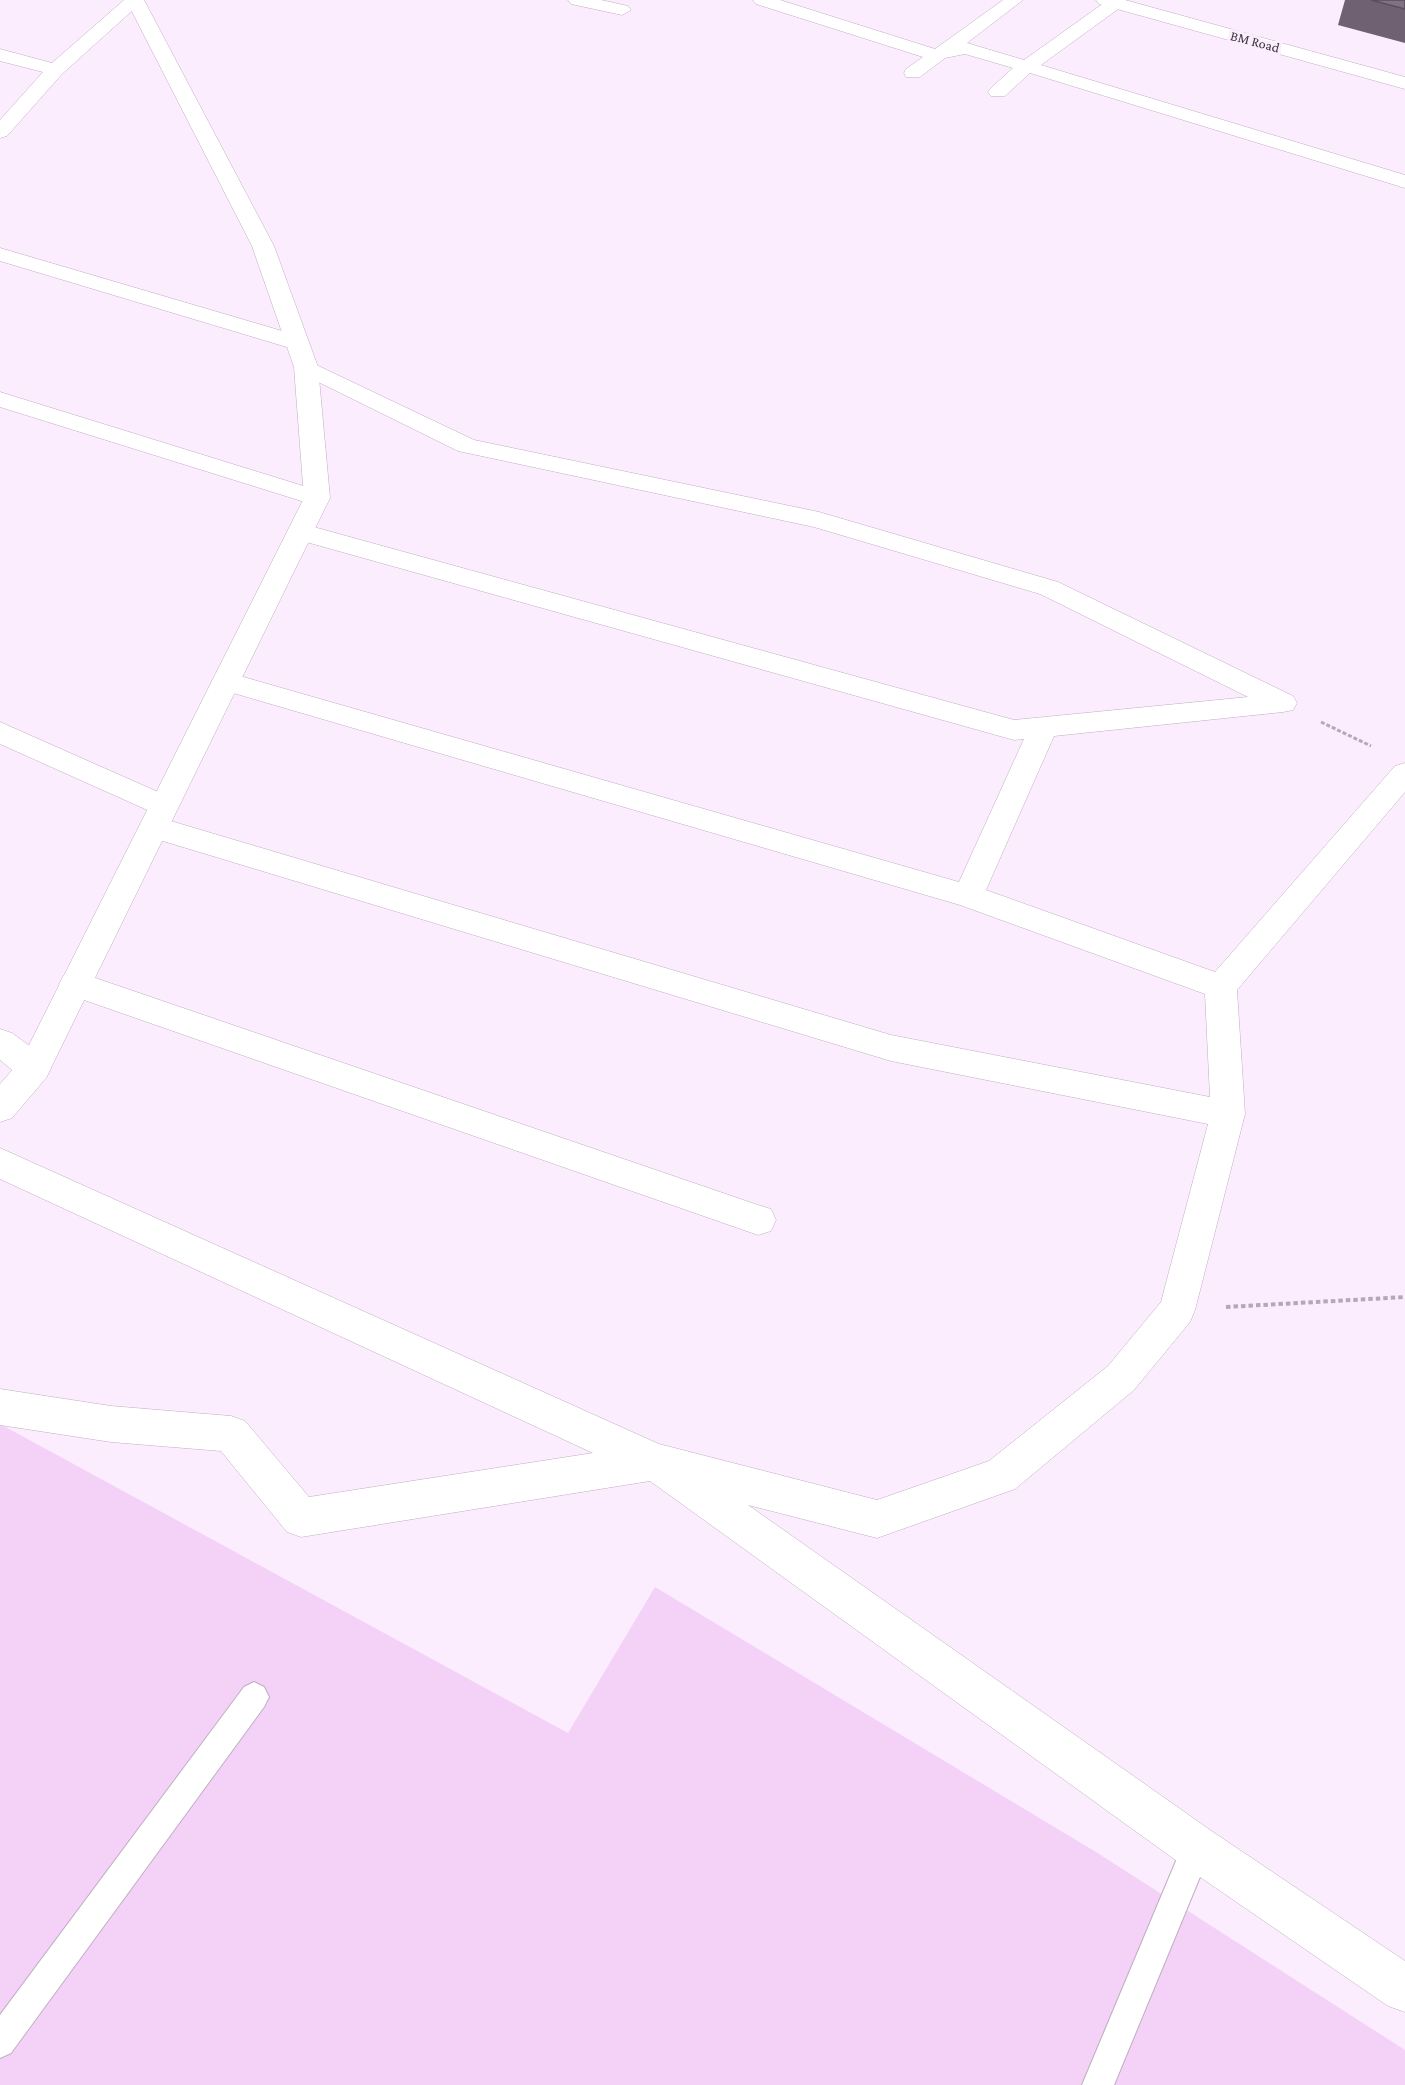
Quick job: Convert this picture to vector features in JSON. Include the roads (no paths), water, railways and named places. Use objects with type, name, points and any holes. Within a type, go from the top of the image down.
[{"type":"street","points":[[0,132],[54,70],[135,0],[262,246],[302,355],[317,498],[34,1068],[0,1108]]},
{"type":"street","points":[[577,0],[622,10]]},
{"type":"street","points":[[762,0],[936,55],[966,48],[1405,182]]},
{"type":"street","points":[[913,73],[1014,0]]},
{"type":"street","points":[[998,92],[1026,67],[1110,2]]},
{"type":"street","name":"BM Road","points":[[1110,2],[1405,83]]},
{"type":"street","points":[[0,55],[54,70]]},
{"type":"street","points":[[0,71],[19,60]]},
{"type":"street","points":[[0,254],[302,355],[467,446],[819,520],[1049,588],[1282,703],[1014,730],[301,532]]},
{"type":"street","points":[[0,399],[317,498]]},
{"type":"street","points":[[226,681],[968,896],[1221,987]]},
{"type":"street","points":[[968,896],[1044,727]]},
{"type":"street","points":[[6,742],[159,817],[891,1048],[1228,1113]]},
{"type":"street","points":[[0,1163],[655,1462],[877,1519],[1001,1476],[1121,1378],[1177,1310],[1228,1113],[1221,987],[1405,773]]},
{"type":"street","points":[[75,984],[758,1220]]},
{"type":"street","points":[[0,1042],[34,1068]]},
{"type":"street","points":[[0,1407],[111,1424],[231,1434],[301,1518],[655,1462],[1197,1848],[1405,1989]]},
{"type":"lane","points":[[0,2042],[254,1696]]},
{"type":"lane","points":[[1098,2085],[1197,1848]]}]
